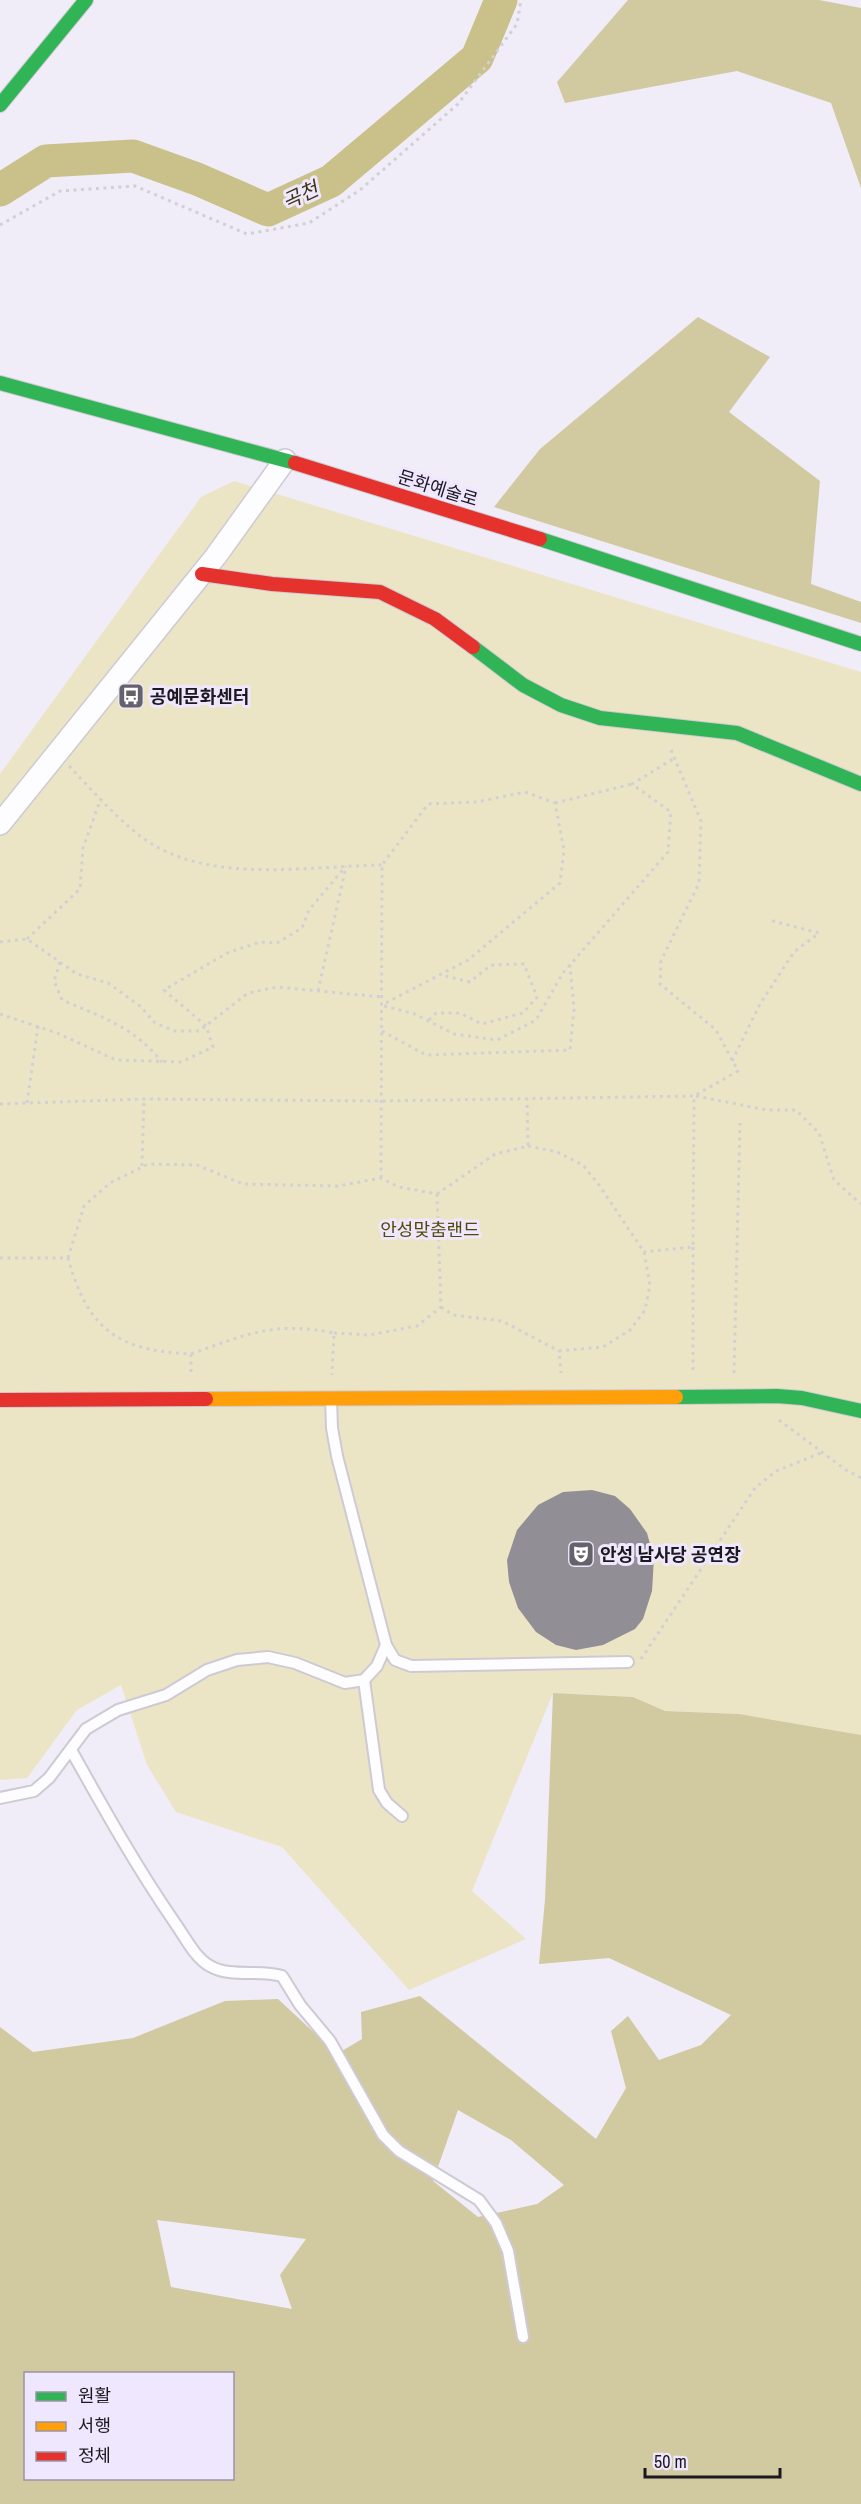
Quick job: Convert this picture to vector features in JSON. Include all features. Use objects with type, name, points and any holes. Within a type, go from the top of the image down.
[{"type":"street","points":[[0,105],[86,0]]},
{"type":"street","name":"문화예술로","points":[[0,383],[285,460],[662,576],[861,644]]},
{"type":"street","points":[[0,824],[202,574],[285,460]]},
{"type":"street","points":[[202,574],[272,584],[381,592],[435,619],[523,685],[561,705],[600,718],[737,734],[861,784]]},
{"type":"street","points":[[0,1400],[733,1396],[802,1398],[861,1411]]},
{"type":"lane","points":[[331,1398],[332,1428],[337,1455],[386,1645],[395,1660],[411,1666],[628,1662]]},
{"type":"lane","points":[[0,1798],[34,1791],[49,1778],[86,1730],[118,1710],[166,1695],[207,1670],[237,1660],[268,1657],[295,1663],[345,1683],[364,1680],[377,1666],[386,1645]]},
{"type":"lane","points":[[364,1680],[379,1790],[387,1803],[402,1815]]},
{"type":"lane","points":[[70,1750],[146,1881],[195,1953],[210,1966],[224,1970],[270,1972],[282,1976],[300,2005],[330,2041],[383,2135],[399,2151],[479,2200],[496,2223],[508,2251],[523,2337]]},
{"type":"path","points":[[0,225],[60,191],[135,186],[247,234],[309,224],[360,190],[458,104],[518,24],[521,0]]},
{"type":"path","points":[[666,727],[673,759],[701,821],[699,883],[661,961],[660,984],[716,1030],[738,1071],[694,1096]]},
{"type":"path","points":[[56,754],[135,833],[181,858],[239,871],[382,865]]},
{"type":"path","points":[[381,1178],[382,865],[428,804],[477,802],[525,792],[555,803],[632,784],[673,759]]},
{"type":"path","points":[[382,1005],[428,1021],[454,1034],[496,1040],[537,1020],[570,965],[668,852],[671,812],[632,784]]},
{"type":"path","points":[[0,942],[27,939],[80,889],[83,848],[100,798]]},
{"type":"path","points":[[382,1005],[468,960],[560,883],[564,850],[555,803]]},
{"type":"path","points":[[318,991],[346,866]]},
{"type":"path","points":[[0,1014],[38,1026],[116,1060],[181,1062],[213,1047],[206,1026],[164,990],[227,953],[260,942],[277,943],[302,928],[309,910],[346,866]]},
{"type":"path","points":[[732,1061],[760,1004],[794,952],[819,933],[769,920]]},
{"type":"path","points":[[27,939],[77,974],[108,983],[140,1006],[154,1023],[175,1031],[199,1030],[248,993],[277,987],[382,997]]},
{"type":"path","points":[[60,963],[54,981],[62,1000],[110,1019],[145,1041],[162,1062]]},
{"type":"path","points":[[428,1021],[436,1014],[460,1013],[482,1024],[523,1013],[537,997],[524,964],[490,965],[470,982],[441,974]]},
{"type":"path","points":[[382,1031],[426,1055],[570,1050],[573,1009],[570,965]]},
{"type":"path","points":[[27,1103],[38,1026]]},
{"type":"path","points":[[693,1396],[694,1096]]},
{"type":"path","points":[[0,1104],[144,1099],[381,1101],[694,1096],[767,1110],[796,1110],[819,1133],[834,1180],[861,1204]]},
{"type":"path","points":[[142,1167],[144,1099]]},
{"type":"path","points":[[527,1099],[528,1146]]},
{"type":"path","points":[[733,1396],[740,1123]]},
{"type":"path","points":[[528,1146],[557,1152],[583,1166],[599,1185],[644,1252],[650,1285],[645,1310],[630,1330],[603,1347],[559,1351],[502,1321],[453,1315],[441,1307],[417,1326],[369,1335],[334,1333],[302,1326],[256,1330],[191,1354],[162,1353],[131,1345],[106,1331],[87,1308],[73,1279],[68,1258],[84,1206],[110,1182],[148,1164],[197,1165],[243,1185],[338,1186],[381,1178],[399,1187],[437,1194],[495,1154],[528,1146]]},
{"type":"path","points":[[437,1194],[441,1307]]},
{"type":"path","points":[[644,1252],[693,1247]]},
{"type":"path","points":[[0,1258],[68,1258]]},
{"type":"path","points":[[331,1398],[334,1333]]},
{"type":"path","points":[[559,1351],[562,1397]]},
{"type":"path","points":[[191,1354],[191,1399]]},
{"type":"path","points":[[775,1417],[861,1478]]},
{"type":"path","points":[[628,1662],[641,1659],[651,1646],[754,1488],[776,1471],[822,1452]]},
{"type":"green space","name":"안성맞춤랜드","points":[[234,481],[861,672],[861,1735],[739,1714],[665,1711],[633,1697],[553,1693],[472,1891],[526,1939],[409,1990],[282,1847],[176,1812],[147,1765],[121,1685],[77,1710],[27,1778],[0,1780],[0,774],[201,497]]},
{"type":"shaded area","points":[[628,0],[819,0],[861,8],[861,188],[831,103],[737,71],[565,103],[557,82]]},
{"type":"shaded area","points":[[698,317],[770,357],[729,412],[820,481],[811,584],[861,602],[861,623],[494,507],[540,449]]},
{"type":"shaded area","points":[[553,1693],[633,1697],[665,1711],[739,1714],[861,1735],[861,2504],[0,2504],[0,2027],[33,2052],[133,2038],[225,2001],[278,1999],[337,2054],[362,2039],[361,2012],[420,1996],[596,2139],[626,2088],[611,2031],[628,2016],[659,2060],[701,2045],[731,2015],[609,1958],[539,1964],[545,1900]],"holes":[[[458,2110],[511,2140],[564,2185],[537,2204],[478,2217],[433,2181]],[[157,2220],[306,2239],[280,2275],[292,2309],[171,2287]]]},
{"type":"building","points":[[592,1490],[615,1496],[630,1509],[647,1533],[654,1558],[652,1591],[643,1619],[635,1629],[603,1645],[576,1650],[556,1645],[536,1632],[518,1608],[509,1582],[507,1560],[517,1530],[538,1505],[563,1492]]},
{"type":"waterway","name":"곡천","points":[[0,190],[46,161],[133,156],[197,179],[268,210],[331,181],[477,58],[501,0]]},
{"type":"traffic: fast","points":[[0,105],[86,0]]},
{"type":"traffic: fast","points":[[0,383],[295,463]]},
{"type":"traffic: fast","points":[[540,539],[861,644]]},
{"type":"traffic: fast","points":[[473,647],[523,685],[561,705],[600,718],[737,733],[861,784]]},
{"type":"traffic: fast","points":[[676,1397],[777,1396],[802,1398],[861,1411]]},
{"type":"traffic: slow","points":[[206,1399],[676,1397]]},
{"type":"traffic: jam","points":[[295,463],[540,539]]},
{"type":"traffic: jam","points":[[202,574],[272,584],[380,592],[435,619],[473,647]]},
{"type":"traffic: jam","points":[[0,1400],[206,1399]]},
{"type":"place","name":"공예문화센터","points":[[131,696]]},
{"type":"place","name":"안성 남사당 공연장","points":[[581,1554]]}]
